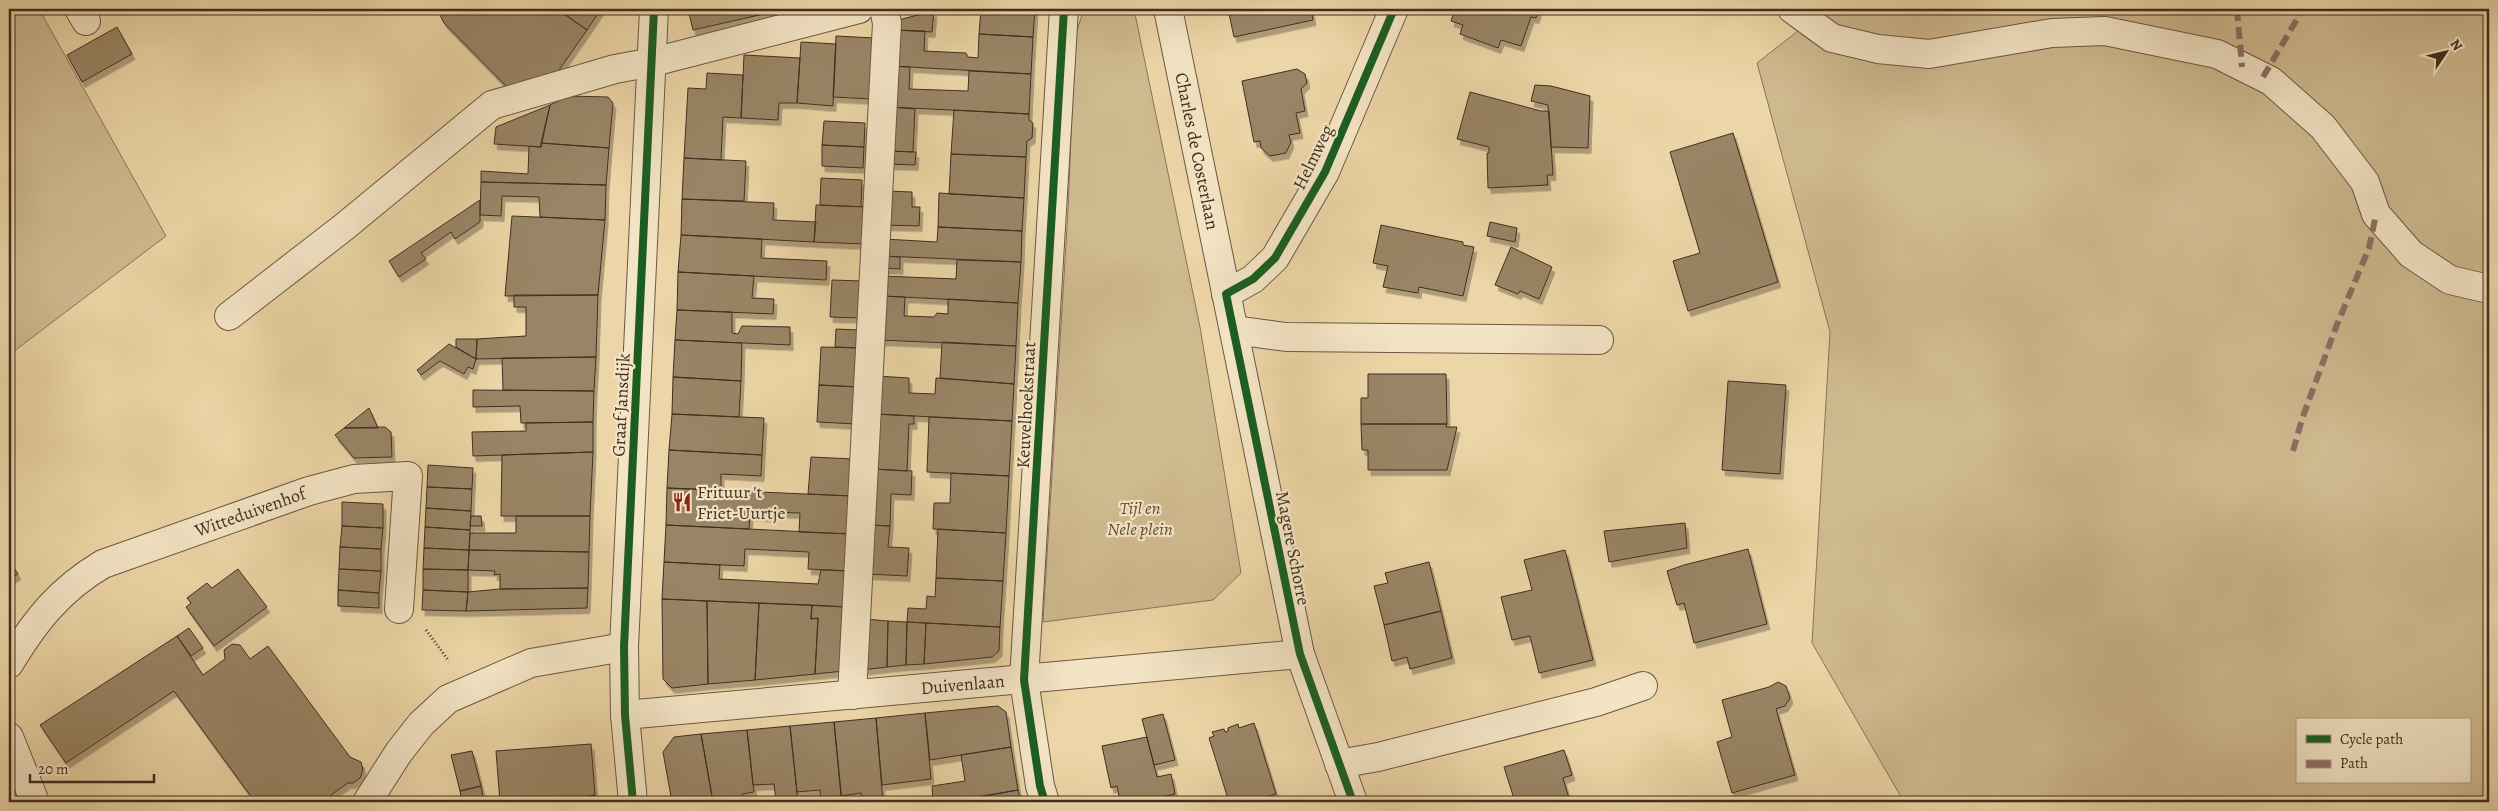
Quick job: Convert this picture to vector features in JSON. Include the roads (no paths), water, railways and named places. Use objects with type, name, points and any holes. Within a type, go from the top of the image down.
[{"type":"street","name":"Graaf Jansdijk","points":[[633,802],[625,715],[624,647],[654,9]]},
{"type":"street","points":[[229,316],[344,227],[492,104],[616,69],[653,62],[860,9]]},
{"type":"street","points":[[852,695],[887,23],[884,9]]},
{"type":"street","name":"Keuvelhoekstraat","points":[[1045,802],[1040,786],[1024,680],[1064,9]]},
{"type":"street","name":"Charles de Costerlaan","points":[[1168,9],[1226,294]]},
{"type":"street","name":"Helmweg","points":[[1226,294],[1253,279],[1275,258],[1325,172],[1394,9]]},
{"type":"street","points":[[1792,9],[1832,38],[1878,49],[1929,54],[2052,33],[2105,31],[2217,54],[2272,81],[2323,127],[2366,182],[2376,214],[2411,254],[2450,280],[2489,289]]},
{"type":"street","name":"Magere Schorre","points":[[1226,294],[1300,654],[1353,802]]},
{"type":"street","points":[[1234,330],[1286,337],[1599,340]]},
{"type":"street","name":"Witteduivenhof","points":[[9,664],[30,629],[52,602],[77,579],[103,564],[309,491],[354,479],[408,476],[399,604]]},
{"type":"street","points":[[367,802],[399,752],[421,724],[448,699],[531,663],[624,647]]},
{"type":"street","name":"Duivenlaan","points":[[625,715],[1300,654]]},
{"type":"street","points":[[1339,764],[1387,754],[1596,702],[1643,686]]},
{"type":"street","points":[[9,737],[35,802]]},
{"type":"place","name":"Frituur 't Friet-Uurtje","points":[[682,502]]},
{"type":"park label","name":"Tijl en Nele plein","points":[[1140,518]]}]
